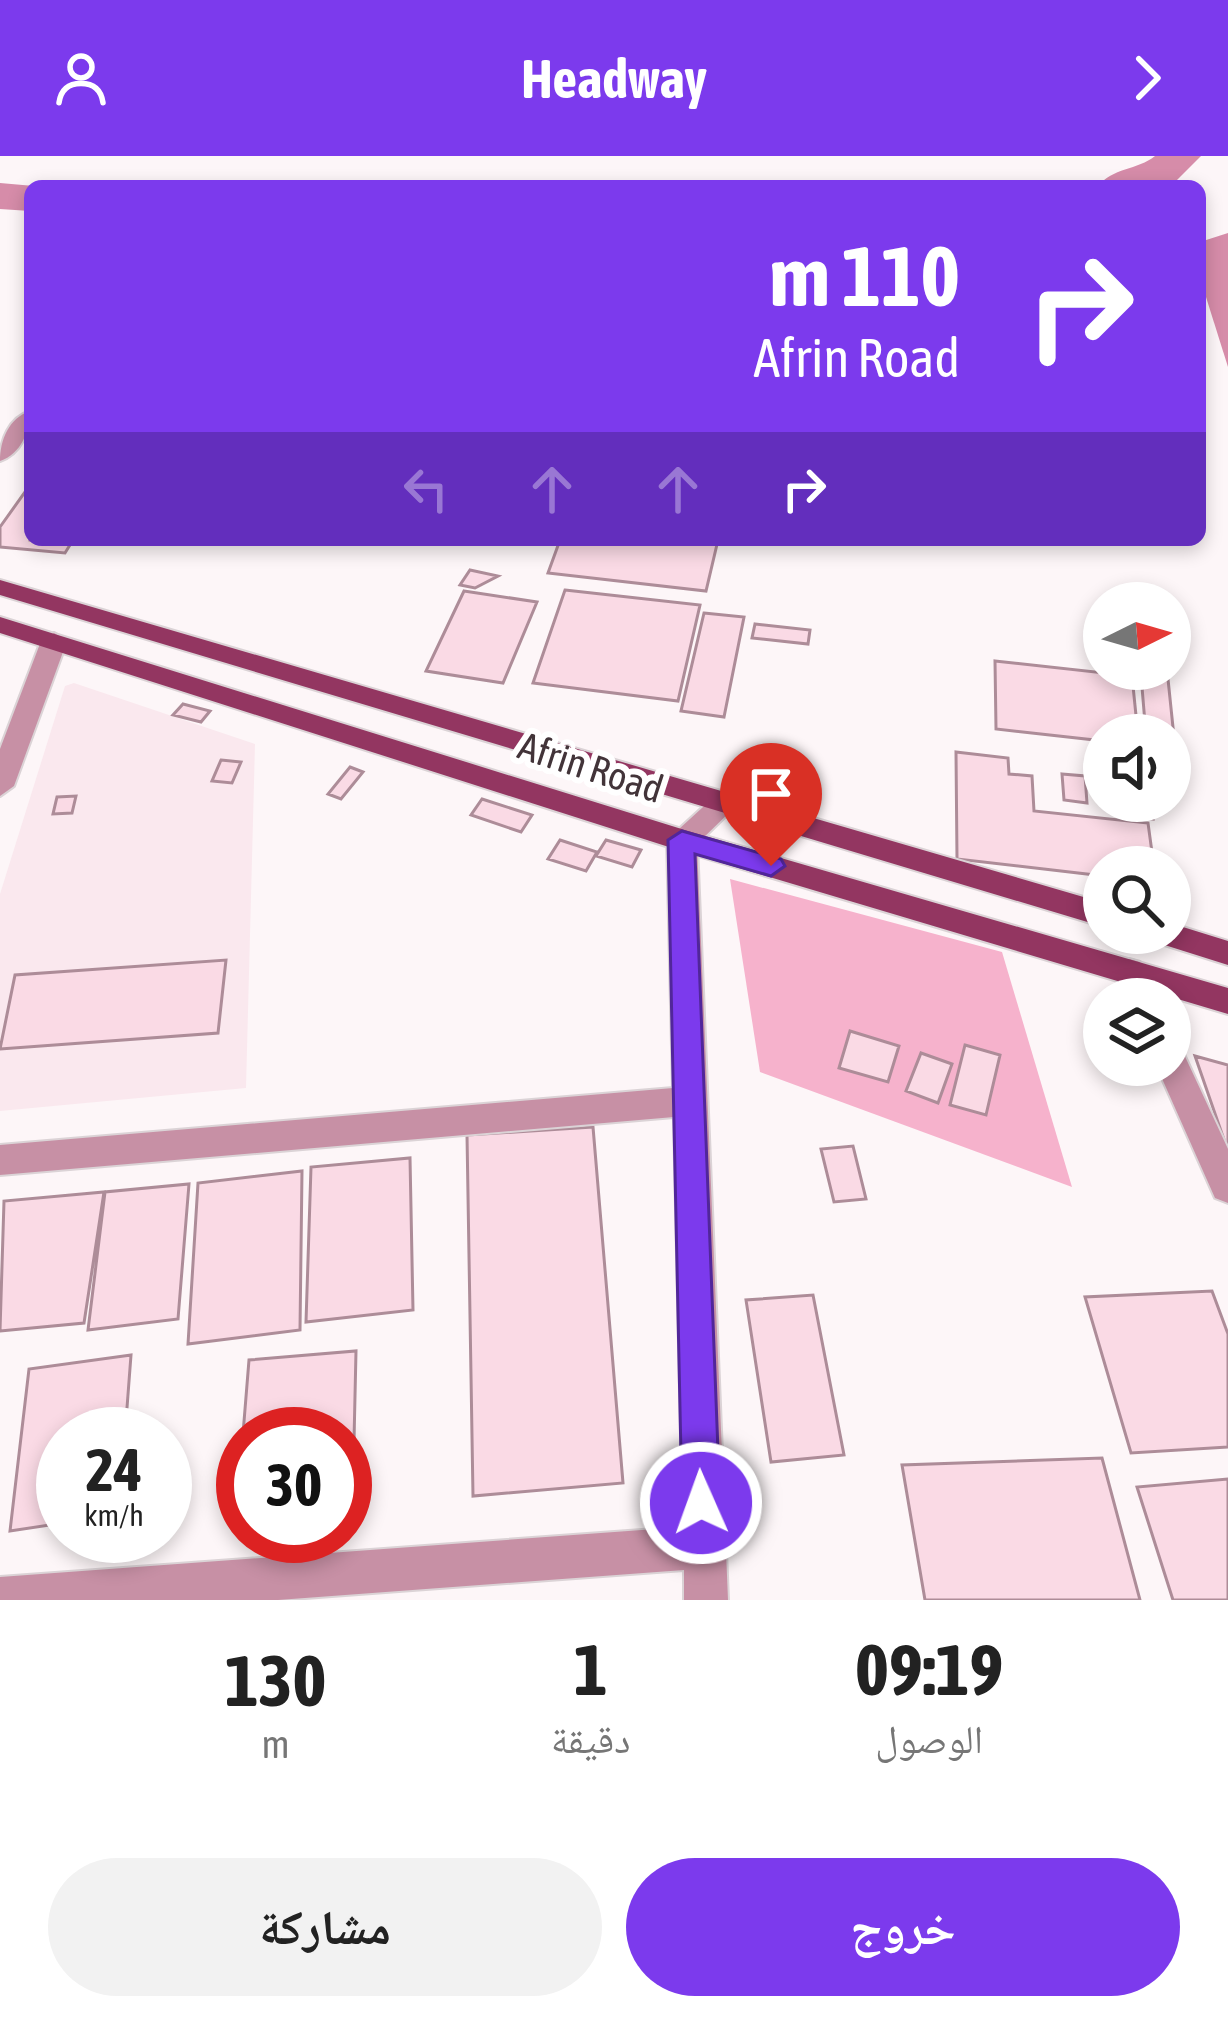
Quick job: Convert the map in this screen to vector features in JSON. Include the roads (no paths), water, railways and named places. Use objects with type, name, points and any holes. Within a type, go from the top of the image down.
[{"type":"main road","name":"Afrin Road","points":[[0,587],[1083,909]]},
{"type":"main road","name":"Afrin Road","points":[[0,625],[1114,978]]},
{"type":"main road","points":[[1191,941],[1228,952]]},
{"type":"main road","name":"Afrin Road","points":[[1191,995],[1228,1001]]},
{"type":"street","points":[[2,451],[24,424]]},
{"type":"street","points":[[0,786],[54,641]]},
{"type":"street","points":[[706,1600],[686,1101],[682,840],[724,804]]},
{"type":"street","points":[[1182,1086],[1228,1187]]},
{"type":"street","points":[[0,1160],[686,1101]]},
{"type":"street","points":[[0,1599],[703,1547]]},
{"type":"waterway","points":[[1141,180],[1158,175],[1180,156]]},
{"type":"waterway","points":[[0,196],[24,198]]}]
